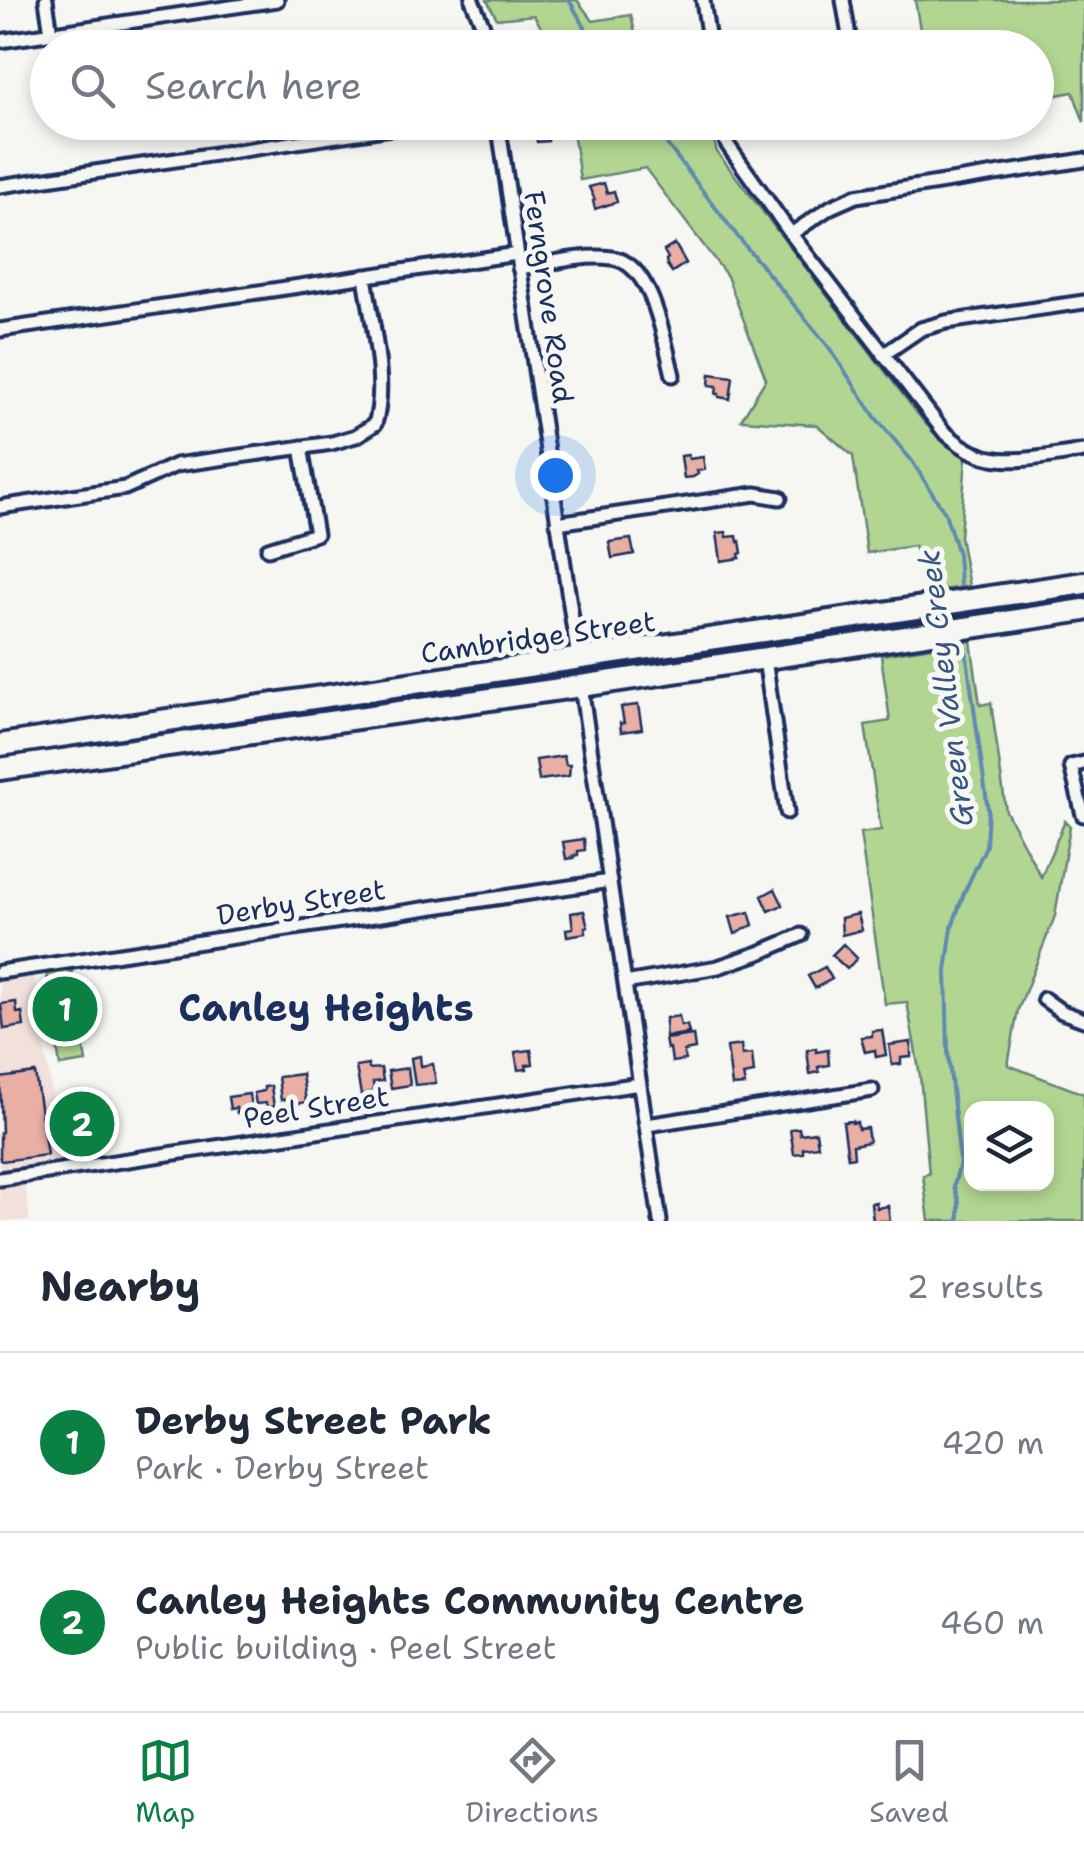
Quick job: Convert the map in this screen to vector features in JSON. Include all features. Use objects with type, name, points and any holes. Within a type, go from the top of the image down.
[{"type":"highway","name":"Cambridge Street","points":[[0,745],[1084,583]]},
{"type":"highway","name":"Cambridge Street","points":[[0,769],[1084,610]]},
{"type":"street","points":[[46,0],[51,30]]},
{"type":"street","points":[[67,30],[196,6],[277,0]]},
{"type":"street","points":[[472,0],[484,30]]},
{"type":"street","points":[[702,0],[707,30]]},
{"type":"street","points":[[843,0],[848,30]]},
{"type":"street","points":[[0,41],[30,36]]},
{"type":"street","points":[[0,186],[310,140]]},
{"type":"street","name":"Ferngrove Road","points":[[501,140],[578,658]]},
{"type":"street","points":[[726,140],[791,234],[944,432],[966,450],[993,458],[1024,460],[1084,451]]},
{"type":"street","points":[[791,234],[831,207],[856,196],[1084,160]]},
{"type":"street","points":[[0,330],[517,254]]},
{"type":"street","points":[[519,268],[588,258],[614,258],[631,266],[643,278],[652,299],[673,375]]},
{"type":"street","points":[[0,507],[124,488],[176,465],[332,443],[356,436],[375,424],[380,386],[365,276]]},
{"type":"street","points":[[884,356],[921,329],[946,322],[1084,302]]},
{"type":"street","points":[[268,548],[316,534],[301,448]]},
{"type":"street","points":[[557,523],[755,494],[780,498]]},
{"type":"street","points":[[765,658],[787,812]]},
{"type":"street","points":[[580,686],[660,1221]]},
{"type":"street","points":[[1083,815],[1071,766],[1084,763]]},
{"type":"street","name":"Derby Street","points":[[0,972],[610,881]]},
{"type":"street","points":[[625,983],[718,967],[801,935]]},
{"type":"street","points":[[1044,998],[1062,1012],[1084,1020]]},
{"type":"street","name":"Peel Street","points":[[0,1179],[640,1084]]},
{"type":"street","points":[[647,1125],[872,1090]]},
{"type":"shaded area","points":[[33,967],[63,1170],[24,1176],[30,1221],[0,1221],[0,972]]},
{"type":"green space","points":[[487,0],[577,0],[593,21],[631,15],[634,30],[542,30],[534,15],[497,19]]},
{"type":"green space","points":[[915,0],[1084,0],[1084,122],[1073,92],[1054,96],[1054,30],[920,30]]},
{"type":"green space","points":[[574,140],[714,140],[717,152],[923,421],[946,445],[966,458],[960,537],[969,586],[929,592],[914,546],[867,553],[853,456],[817,425],[741,420],[766,379],[727,276],[645,168],[580,180]]},
{"type":"green space","points":[[971,641],[980,705],[991,703],[1006,811],[1041,877],[1065,821],[1070,826],[1055,916],[1018,1010],[1008,1065],[1084,1094],[1084,1221],[929,1221],[923,1175],[929,1174],[920,1076],[907,1002],[885,1004],[860,833],[881,830],[865,725],[890,721],[881,655]]},
{"type":"green space","points":[[72,970],[86,1062],[60,1066],[47,974]]},
{"type":"building","points":[[604,183],[607,193],[614,191],[617,202],[595,209],[589,187]]},
{"type":"building","points":[[675,244],[686,263],[672,272],[664,251]]},
{"type":"building","points":[[710,374],[733,377],[730,399],[716,394],[717,386],[709,385]]},
{"type":"building","points":[[688,455],[689,459],[703,457],[705,469],[684,478],[681,456]]},
{"type":"building","points":[[726,532],[727,537],[737,536],[740,541],[740,558],[721,561],[717,533]]},
{"type":"building","points":[[631,539],[634,554],[612,558],[609,542]]},
{"type":"building","points":[[638,705],[642,729],[621,732],[621,707]]},
{"type":"building","points":[[564,756],[566,765],[570,765],[569,776],[539,780],[536,760]]},
{"type":"building","points":[[584,839],[585,850],[566,859],[563,842]]},
{"type":"building","points":[[775,889],[783,905],[769,911],[762,896]]},
{"type":"building","points":[[584,911],[586,933],[567,936],[566,929],[573,928],[571,913]]},
{"type":"building","points":[[749,912],[753,925],[735,934],[730,917]]},
{"type":"building","points":[[858,914],[862,930],[842,935],[841,918]]},
{"type":"building","points":[[843,944],[857,958],[847,969],[832,955]]},
{"type":"building","points":[[825,967],[832,979],[815,988],[808,976]]},
{"type":"building","points":[[16,1002],[24,1026],[4,1029],[1,1004]]},
{"type":"building","points":[[679,1016],[681,1026],[687,1025],[689,1033],[665,1037],[666,1018]]},
{"type":"building","points":[[882,1030],[886,1055],[876,1057],[875,1050],[865,1052],[861,1037]]},
{"type":"building","points":[[693,1035],[695,1049],[684,1051],[685,1060],[672,1062],[665,1039]]},
{"type":"building","points":[[911,1042],[911,1057],[892,1065],[889,1045]]},
{"type":"building","points":[[741,1045],[742,1055],[752,1054],[754,1073],[743,1075],[745,1085],[732,1086],[727,1047]]},
{"type":"building","points":[[816,1048],[816,1052],[828,1050],[829,1065],[810,1074],[807,1050]]},
{"type":"building","points":[[531,1050],[533,1064],[518,1070],[515,1052]]},
{"type":"building","points":[[420,1056],[421,1066],[433,1064],[436,1083],[415,1085],[411,1058]]},
{"type":"building","points":[[368,1065],[369,1069],[381,1068],[383,1081],[373,1082],[374,1091],[361,1095],[356,1067]]},
{"type":"building","points":[[408,1068],[410,1085],[391,1088],[388,1071]]},
{"type":"building","points":[[35,1073],[47,1155],[2,1161],[0,1078]]},
{"type":"building","points":[[302,1074],[306,1102],[281,1100],[278,1077]]},
{"type":"building","points":[[271,1086],[274,1107],[256,1104],[254,1093]]},
{"type":"building","points":[[249,1094],[251,1106],[246,1106],[247,1111],[237,1113],[236,1108],[230,1109],[228,1097]]},
{"type":"building","points":[[92,1105],[97,1140],[72,1143],[67,1109]]},
{"type":"building","points":[[843,1122],[857,1122],[858,1129],[867,1128],[869,1142],[853,1145],[854,1157],[848,1158]]},
{"type":"building","points":[[799,1128],[800,1134],[816,1132],[818,1146],[794,1154],[790,1129]]},
{"type":"building","points":[[876,1202],[877,1208],[888,1206],[890,1221],[873,1221],[871,1203]]},
{"type":"waterway","name":"Green Valley Creek","points":[[569,0],[586,30]]},
{"type":"waterway","name":"Green Valley Creek","points":[[664,140],[828,346],[876,418],[912,461],[945,513],[958,554],[961,596]]},
{"type":"waterway","name":"Green Valley Creek","points":[[959,1221],[954,1186],[960,1163],[948,1052],[946,971],[952,927],[986,846],[988,810],[964,636]]},
{"type":"place","name":"Derby Street Park","points":[[65,1009]]},
{"type":"place","name":"Canley Heights Community Centre","points":[[82,1124]]},
{"type":"district","name":"Canley Heights","points":[[326,1008]]}]
